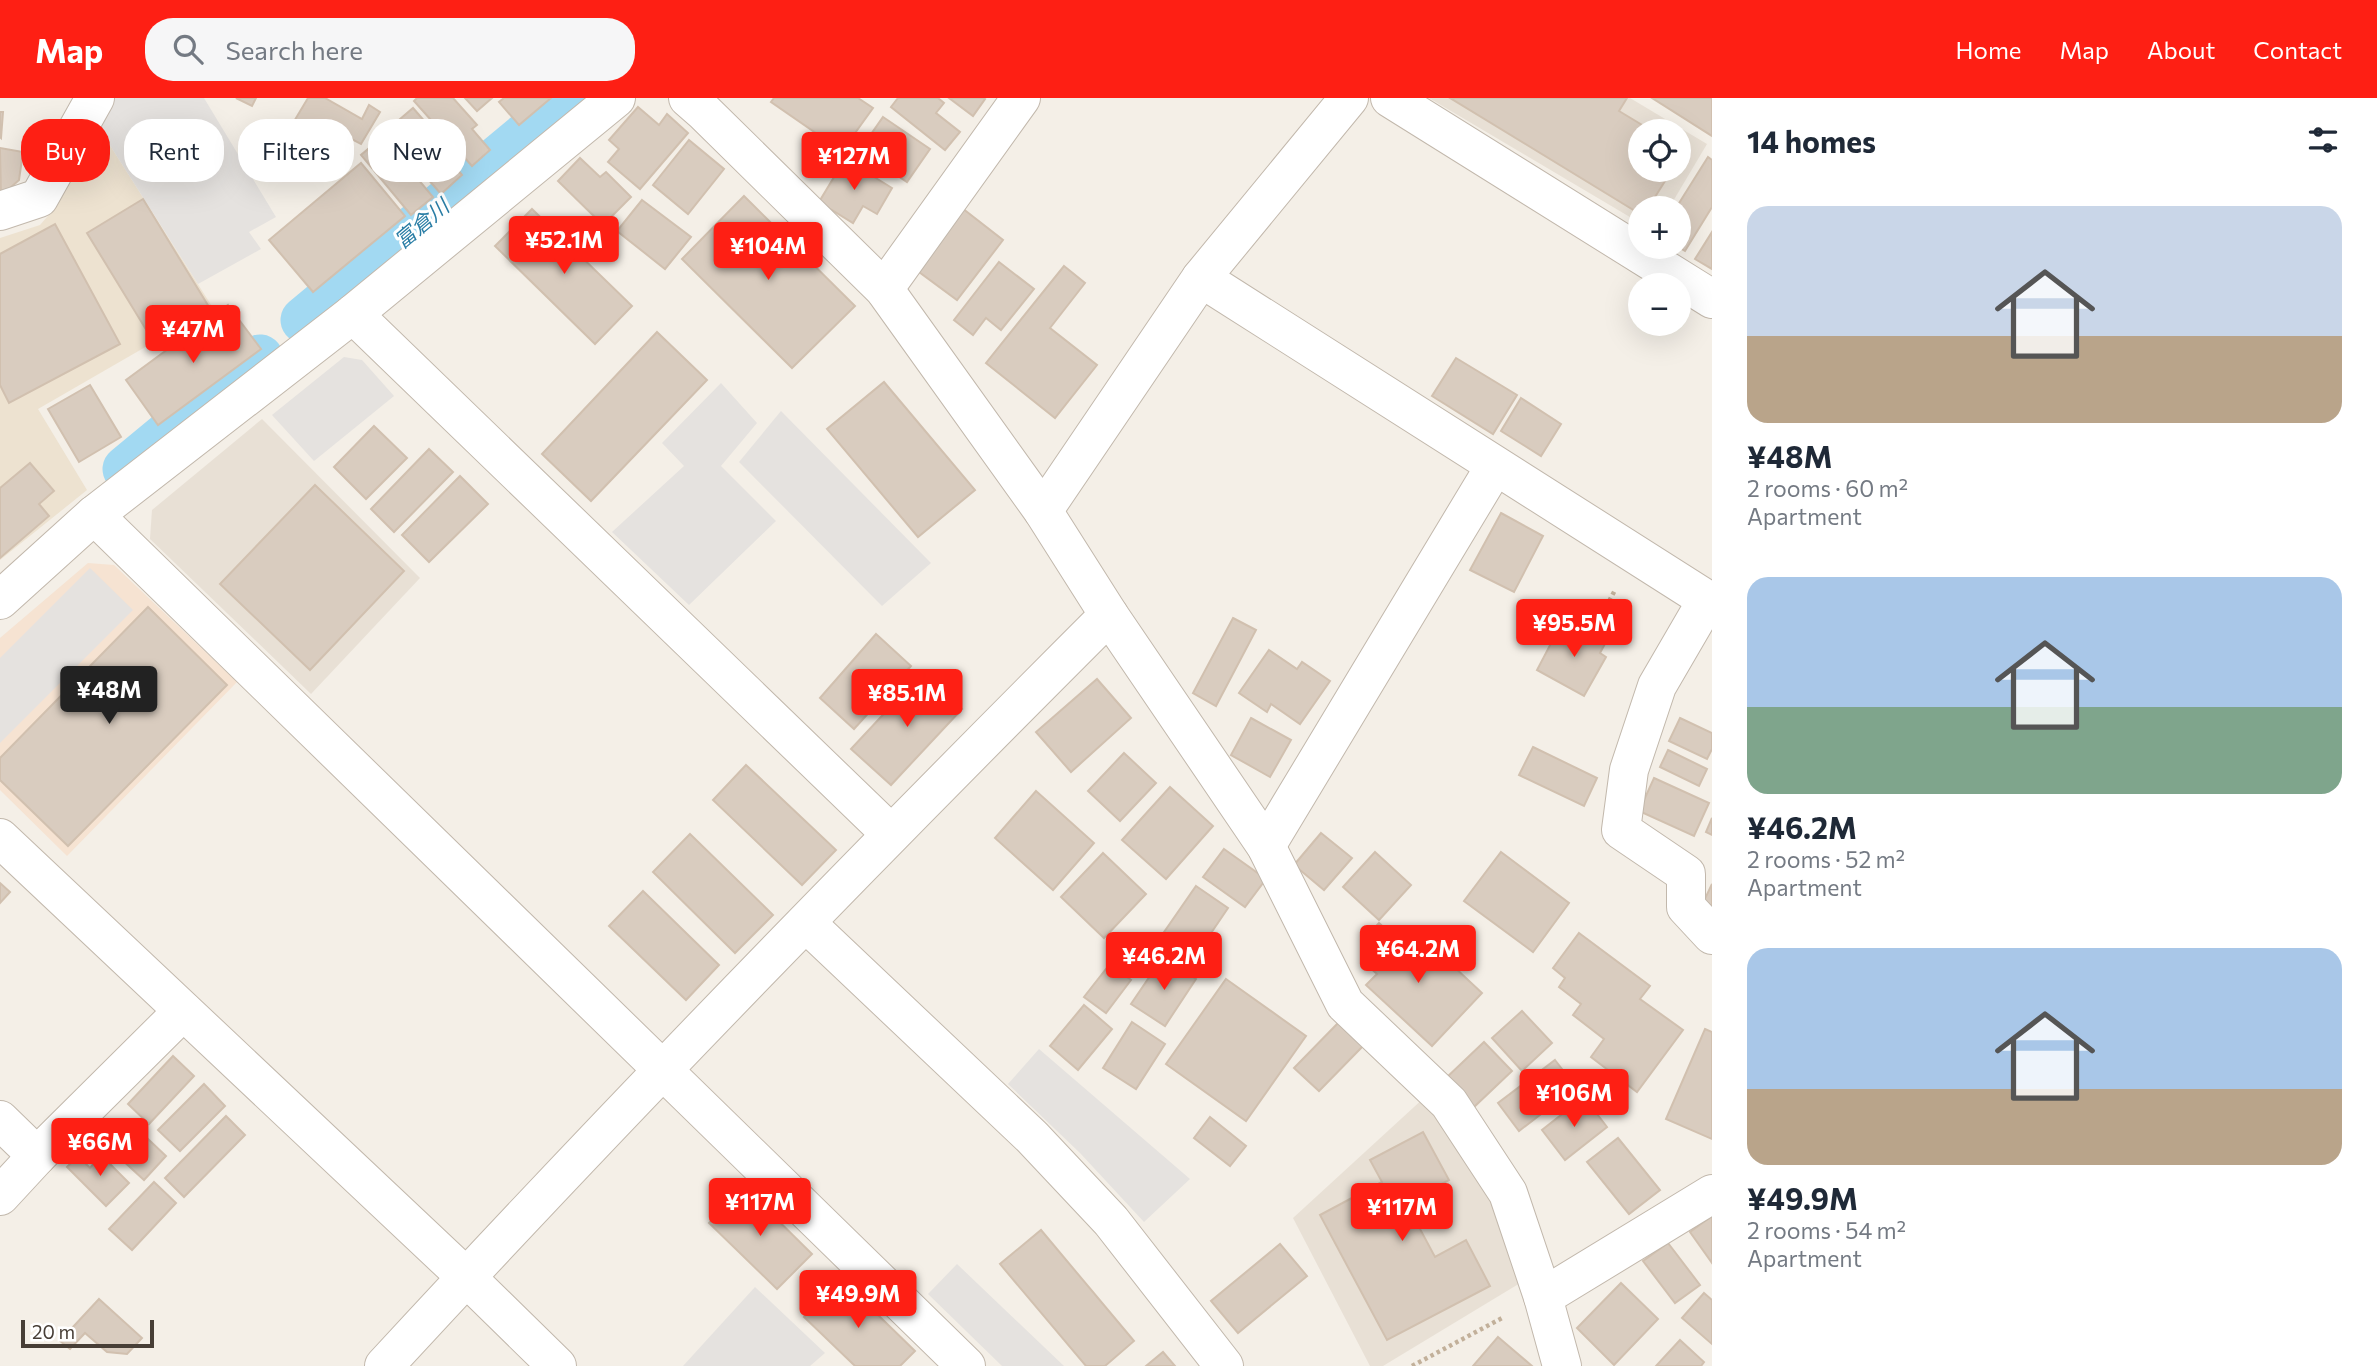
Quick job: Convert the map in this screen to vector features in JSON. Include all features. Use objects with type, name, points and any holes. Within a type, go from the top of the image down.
[{"type":"street","points":[[0,212],[39,198],[95,98]]},
{"type":"street","points":[[0,600],[94,515],[353,314],[616,98]]},
{"type":"street","points":[[688,98],[884,289],[1043,511],[1109,615],[1266,846],[1345,1004],[1449,1103],[1508,1193],[1543,1297],[1562,1366]]},
{"type":"street","points":[[884,289],[1021,98]]},
{"type":"street","points":[[1043,511],[1201,278],[1349,98]]},
{"type":"street","points":[[1390,98],[1712,299]]},
{"type":"street","points":[[1201,278],[1709,602],[1657,686],[1629,770],[1621,830],[1686,874],[1686,907],[1712,934]]},
{"type":"street","points":[[353,314],[891,834]]},
{"type":"street","points":[[1266,846],[1495,467]]},
{"type":"street","points":[[94,515],[966,1366]]},
{"type":"street","points":[[384,1366],[891,834],[1109,615]]},
{"type":"street","points":[[0,838],[557,1366]]},
{"type":"street","points":[[806,923],[1032,1136],[1111,1220],[1224,1366]]},
{"type":"street","points":[[0,1196],[183,1011]]},
{"type":"street","points":[[0,1120],[37,1156]]},
{"type":"street","points":[[1543,1297],[1712,1194]]},
{"type":"path","points":[[1412,1366],[1543,1297]]},
{"type":"shaded area","points":[[115,98],[204,98],[217,119],[124,119],[124,167],[110,145],[110,119],[104,119]]},
{"type":"shaded area","points":[[1429,98],[1630,98],[1665,119],[1628,119],[1628,182],[1684,182],[1676,196],[1628,196],[1628,216]]},
{"type":"shaded area","points":[[224,131],[238,154],[238,182],[255,182],[276,217],[249,232],[261,249],[198,284],[133,182],[224,182]]},
{"type":"shaded area","points":[[1691,134],[1707,144],[1691,171]]},
{"type":"shaded area","points":[[110,145],[124,167],[124,182],[133,182],[213,308],[38,409],[87,490],[0,560],[0,238],[40,225],[54,209],[69,182],[110,182]]},
{"type":"shaded area","points":[[344,357],[362,360],[394,396],[314,461],[272,415]]},
{"type":"shaded area","points":[[721,383],[757,423],[721,466],[776,521],[689,605],[612,532],[684,466],[662,443]]},
{"type":"shaded area","points":[[781,411],[931,563],[882,606],[739,462]]},
{"type":"shaded area","points":[[262,419],[420,578],[311,694],[150,539],[152,510]]},
{"type":"shaded area","points":[[88,563],[114,565],[237,682],[67,856],[0,790],[0,638]]},
{"type":"shaded area","points":[[90,568],[133,610],[0,743],[0,658]]},
{"type":"shaded area","points":[[1039,1049],[1190,1179],[1144,1222],[1080,1153],[1008,1084]]},
{"type":"shaded area","points":[[1426,1096],[1500,1205],[1527,1279],[1383,1366],[1370,1366],[1293,1218]]},
{"type":"shaded area","points":[[957,1264],[1064,1366],[1002,1366],[928,1294]]},
{"type":"shaded area","points":[[755,1287],[825,1353],[810,1366],[683,1366]]},
{"type":"building","points":[[236,98],[256,98],[252,106]]},
{"type":"building","points":[[308,98],[325,98],[362,119],[369,105],[380,112],[376,119],[368,119],[368,132],[361,144],[354,140],[354,119],[295,119]]},
{"type":"building","points":[[417,98],[453,98],[477,125],[472,129],[490,150],[472,166],[466,159],[466,119],[430,119],[414,101]]},
{"type":"building","points":[[465,98],[492,98],[477,111]]},
{"type":"building","points":[[504,98],[551,98],[519,125],[499,102]]},
{"type":"building","points":[[774,98],[858,98],[873,108],[842,151],[771,102]]},
{"type":"building","points":[[898,98],[938,98],[944,103],[936,113],[960,132],[945,150],[891,107]]},
{"type":"building","points":[[949,98],[983,98],[985,99],[973,116]]},
{"type":"building","points":[[1450,98],[1627,98],[1619,111],[1632,119],[1628,119],[1628,182],[1664,182],[1656,196],[1628,196],[1628,207]]},
{"type":"building","points":[[1652,98],[1712,98],[1712,136],[1691,123],[1691,119],[1685,119]]},
{"type":"building","points":[[638,107],[659,125],[667,114],[688,133],[640,189],[608,162],[619,149],[609,140]]},
{"type":"building","points":[[413,108],[423,119],[400,119]]},
{"type":"building","points":[[0,112],[3,112],[1,138],[0,137]]},
{"type":"building","points":[[883,117],[930,149],[907,182],[860,150]]},
{"type":"building","points":[[689,140],[724,169],[688,214],[653,185]]},
{"type":"building","points":[[0,148],[21,152],[19,180],[1,196]]},
{"type":"building","points":[[368,149],[368,163],[361,155]]},
{"type":"building","points":[[1708,157],[1712,160],[1712,207],[1691,241],[1691,196],[1684,196]]},
{"type":"building","points":[[580,158],[600,177],[606,172],[631,197],[603,225],[558,181]]},
{"type":"building","points":[[845,159],[892,188],[877,214],[863,206],[853,223],[819,202]]},
{"type":"building","points":[[361,163],[368,171],[368,182],[377,182],[405,216],[313,292],[269,240],[338,182],[354,182],[354,169]]},
{"type":"building","points":[[384,182],[420,182],[433,197],[411,215]]},
{"type":"building","points":[[431,182],[454,182],[441,194]]},
{"type":"building","points":[[744,196],[855,306],[792,368],[682,259]]},
{"type":"building","points":[[143,199],[209,307],[153,341],[87,233]]},
{"type":"building","points":[[642,200],[691,237],[665,269],[617,231]]},
{"type":"building","points":[[962,208],[1003,240],[957,300],[915,269]]},
{"type":"building","points":[[532,209],[632,306],[595,344],[495,246]]},
{"type":"building","points":[[55,224],[120,344],[9,403],[0,385],[0,254]]},
{"type":"building","points":[[1712,232],[1712,269],[1695,259]]},
{"type":"building","points":[[999,262],[1034,289],[1001,330],[986,318],[973,335],[954,320]]},
{"type":"building","points":[[1064,266],[1085,283],[1050,328],[1097,365],[1055,418],[986,363]]},
{"type":"building","points":[[228,305],[261,349],[158,425],[126,380]]},
{"type":"building","points":[[657,332],[707,380],[591,501],[542,454]]},
{"type":"building","points":[[1456,358],[1517,395],[1493,434],[1432,396]]},
{"type":"building","points":[[884,382],[975,490],[918,537],[827,429]]},
{"type":"building","points":[[90,385],[121,437],[79,462],[48,409]]},
{"type":"building","points":[[1521,398],[1561,424],[1541,456],[1501,431]]},
{"type":"building","points":[[374,426],[407,458],[366,499],[334,467]]},
{"type":"building","points":[[429,449],[453,472],[394,532],[371,509]]},
{"type":"building","points":[[30,463],[54,491],[39,504],[49,516],[0,558],[0,488]]},
{"type":"building","points":[[460,476],[488,504],[429,562],[402,535]]},
{"type":"building","points":[[315,485],[404,571],[310,670],[220,584]]},
{"type":"building","points":[[1501,513],[1543,536],[1514,592],[1470,570]]},
{"type":"building","points":[[148,607],[227,685],[68,846],[0,780],[0,758]]},
{"type":"building","points":[[1233,618],[1256,630],[1216,706],[1193,693]]},
{"type":"building","points":[[1574,625],[1606,642],[1600,653],[1606,657],[1584,696],[1537,670],[1558,630],[1569,635]]},
{"type":"building","points":[[876,634],[911,666],[854,729],[820,698]]},
{"type":"building","points":[[1269,650],[1297,669],[1302,662],[1330,681],[1300,724],[1271,704],[1267,712],[1239,693]]},
{"type":"building","points":[[923,672],[962,709],[891,785],[851,749]]},
{"type":"building","points":[[1097,679],[1131,718],[1071,772],[1036,732]]},
{"type":"building","points":[[1251,718],[1291,740],[1270,777],[1231,755]]},
{"type":"building","points":[[1680,718],[1712,733],[1712,749],[1707,759],[1669,741]]},
{"type":"building","points":[[1533,747],[1597,778],[1584,806],[1519,775]]},
{"type":"building","points":[[1668,750],[1707,769],[1699,786],[1660,767]]},
{"type":"building","points":[[1124,753],[1156,783],[1120,821],[1088,791]]},
{"type":"building","points":[[746,765],[836,850],[802,885],[713,800]]},
{"type":"building","points":[[1654,778],[1709,803],[1694,836],[1639,811]]},
{"type":"building","points":[[1170,787],[1213,826],[1166,879],[1122,840]]},
{"type":"building","points":[[1036,791],[1094,843],[1053,890],[995,838]]},
{"type":"building","points":[[1712,818],[1712,835],[1706,832]]},
{"type":"building","points":[[1321,833],[1352,858],[1324,890],[1294,865]]},
{"type":"building","points":[[690,834],[773,915],[735,953],[653,872]]},
{"type":"building","points":[[1224,849],[1266,879],[1245,907],[1203,877]]},
{"type":"building","points":[[1375,852],[1411,885],[1379,920],[1343,887]]},
{"type":"building","points":[[1501,852],[1569,903],[1533,952],[1464,901]]},
{"type":"building","points":[[1103,853],[1146,894],[1104,938],[1061,897]]},
{"type":"building","points":[[0,883],[10,892],[0,903]]},
{"type":"building","points":[[1712,884],[1712,910],[1702,905]]},
{"type":"building","points":[[1196,886],[1228,908],[1194,958],[1162,935]]},
{"type":"building","points":[[643,891],[719,965],[686,1000],[609,926]]},
{"type":"building","points":[[1379,923],[1403,945],[1408,940],[1428,959],[1436,950],[1482,993],[1432,1046],[1366,985],[1377,974],[1367,965],[1376,955],[1362,942]]},
{"type":"building","points":[[1579,933],[1650,986],[1640,999],[1683,1030],[1637,1092],[1591,1057],[1604,1039],[1573,1015],[1581,1004],[1559,987],[1565,978],[1553,968]]},
{"type":"building","points":[[1163,957],[1196,979],[1165,1026],[1131,1004]]},
{"type":"building","points":[[1110,964],[1131,980],[1106,1013],[1084,997]]},
{"type":"building","points":[[1226,979],[1306,1036],[1246,1121],[1166,1064]]},
{"type":"building","points":[[1084,1005],[1112,1029],[1078,1070],[1050,1046]]},
{"type":"building","points":[[1522,1011],[1552,1043],[1522,1071],[1492,1038]]},
{"type":"building","points":[[1341,1020],[1365,1044],[1319,1091],[1294,1068]]},
{"type":"building","points":[[1132,1022],[1165,1044],[1136,1089],[1103,1068]]},
{"type":"building","points":[[1705,1029],[1712,1032],[1712,1139],[1666,1119]]},
{"type":"building","points":[[1484,1042],[1512,1071],[1474,1107],[1446,1078]]},
{"type":"building","points":[[173,1056],[194,1076],[149,1124],[128,1104]]},
{"type":"building","points":[[1555,1060],[1576,1087],[1519,1131],[1498,1103]]},
{"type":"building","points":[[204,1084],[225,1106],[180,1151],[158,1130]]},
{"type":"building","points":[[1584,1097],[1607,1127],[1565,1160],[1542,1130]]},
{"type":"building","points":[[226,1116],[245,1135],[184,1197],[165,1178]]},
{"type":"building","points":[[1210,1117],[1246,1146],[1230,1166],[1194,1138]]},
{"type":"building","points":[[129,1121],[166,1156],[144,1180],[95,1135],[104,1125],[115,1136]]},
{"type":"building","points":[[1423,1132],[1449,1180],[1406,1203],[1435,1257],[1466,1240],[1490,1286],[1387,1340],[1320,1215],[1382,1182],[1370,1160]]},
{"type":"building","points":[[1618,1138],[1660,1190],[1629,1214],[1587,1162]]},
{"type":"building","points":[[101,1155],[129,1183],[106,1206],[67,1167],[78,1156],[90,1168]]},
{"type":"building","points":[[154,1182],[176,1203],[132,1250],[109,1229]]},
{"type":"building","points":[[744,1187],[812,1254],[777,1289],[709,1223]]},
{"type":"building","points":[[1712,1216],[1712,1263],[1690,1232]]},
{"type":"building","points":[[1041,1230],[1134,1341],[1105,1366],[1086,1366],[1000,1264]]},
{"type":"building","points":[[1668,1243],[1700,1285],[1675,1303],[1643,1261]]},
{"type":"building","points":[[1280,1244],[1307,1276],[1238,1333],[1211,1301]]},
{"type":"building","points":[[841,1279],[915,1351],[900,1366],[855,1366],[804,1317]]},
{"type":"building","points":[[1621,1283],[1658,1319],[1614,1365],[1577,1328]]},
{"type":"building","points":[[1704,1293],[1712,1300],[1712,1344],[1682,1318]]},
{"type":"building","points":[[99,1299],[142,1338],[127,1354],[107,1352],[85,1333],[70,1349],[60,1341]]},
{"type":"building","points":[[1498,1337],[1532,1366],[1473,1366]]},
{"type":"building","points":[[1680,1340],[1704,1362],[1701,1366],[1656,1366]]},
{"type":"building","points":[[1163,1352],[1175,1366],[1146,1366]]},
{"type":"waterway","name":"富倉川","points":[[304,320],[571,98]]},
{"type":"waterway","name":"富倉川","points":[[126,469],[260,358]]}]
